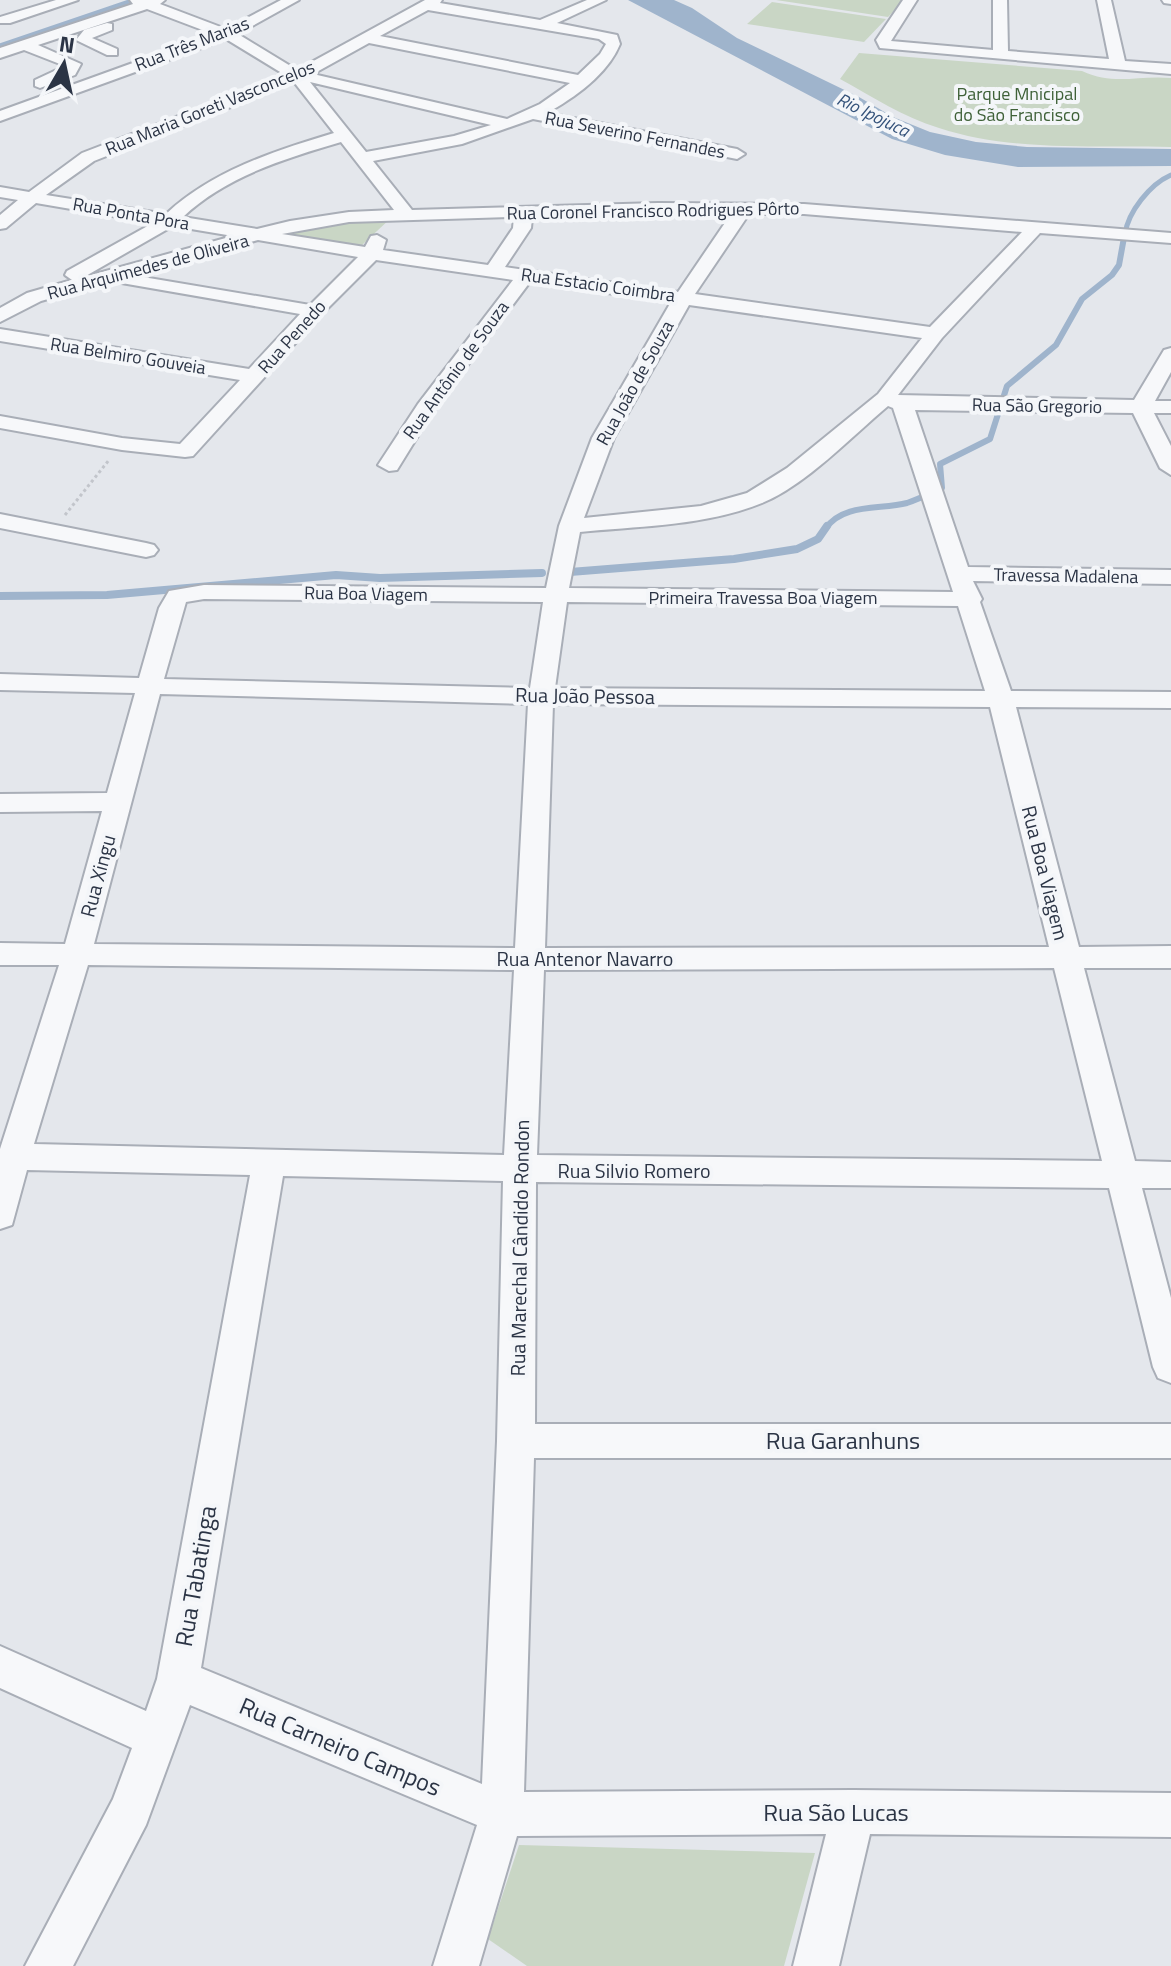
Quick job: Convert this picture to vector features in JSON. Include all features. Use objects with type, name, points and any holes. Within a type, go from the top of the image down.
[{"type":"street","points":[[2,28],[71,0]]},
{"type":"street","points":[[2,28],[110,0]]},
{"type":"street","name":"Rua Três Marias","points":[[0,116],[227,34],[292,0]]},
{"type":"street","points":[[910,0],[883,40],[885,45],[1171,69]]},
{"type":"street","points":[[1000,0],[1001,56]]},
{"type":"street","points":[[1104,0],[1118,65]]},
{"type":"street","points":[[541,25],[593,2]]},
{"type":"street","points":[[112,52],[85,43],[84,37],[150,3]]},
{"type":"street","points":[[0,53],[150,3],[227,34],[298,75],[509,124]]},
{"type":"street","points":[[363,158],[450,141],[534,115],[583,81],[612,50],[612,38],[431,3]]},
{"type":"street","name":"Rua Maria Goreti Vasconcelos","points":[[0,224],[88,157],[298,75],[431,3]]},
{"type":"street","points":[[368,38],[583,81]]},
{"type":"street","points":[[24,45],[73,64],[73,68],[63,75],[25,87]]},
{"type":"street","points":[[298,75],[363,158],[396,216]]},
{"type":"street","name":"Rua Severino Fernandes","points":[[534,115],[737,154]]},
{"type":"street","name":"Rua Arquimedes de Oliveira","points":[[0,316],[169,221],[189,202],[240,173],[279,155],[346,135]]},
{"type":"street","name":"Rua Ponta Pora","points":[[0,192],[261,236]]},
{"type":"street","name":"Rua João de Souza","points":[[570,526],[603,438],[684,297],[743,209]]},
{"type":"street","name":"Rua Coronel Francisco Rodrigues Pôrto","points":[[261,236],[317,221],[396,216],[804,209],[1171,238]]},
{"type":"street","points":[[493,271],[522,228],[523,212]]},
{"type":"street","name":"Rua Penedo","points":[[122,444],[185,451],[314,311],[372,254],[396,216]]},
{"type":"street","points":[[570,526],[702,513],[755,498],[795,473],[894,401],[935,334],[1036,227]]},
{"type":"street","name":"Rua Arquimedes de Oliveira","points":[[34,297],[261,236]]},
{"type":"street","name":"Rua Estacio Coimbra","points":[[261,236],[935,334]]},
{"type":"street","name":"Rua Antônio de Souza","points":[[389,465],[434,396],[526,275]]},
{"type":"street","points":[[104,277],[314,311]]},
{"type":"street","name":"Rua Belmiro Gouveia","points":[[0,335],[255,376]]},
{"type":"street","points":[[1171,354],[1141,407],[1171,468]]},
{"type":"street","name":"Rua São Gregorio","points":[[894,401],[1171,407]]},
{"type":"street","name":"Rua Boa Viagem","points":[[894,401],[933,492],[1001,700],[1171,1367]]},
{"type":"street","points":[[0,422],[122,444]]},
{"type":"street","points":[[0,521],[146,550]]},
{"type":"street","name":"Rua Marechal Cândido Rondon","points":[[461,1963],[502,1814],[516,1441],[520,1170],[541,696],[570,526]]},
{"type":"street","name":"Travessa Madalena","points":[[966,586],[1171,577]]},
{"type":"street","name":"Primeira Travessa Boa Viagem","points":[[556,596],[966,586]]},
{"type":"street","name":"Rua Boa Viagem","points":[[177,596],[204,592],[556,596]]},
{"type":"street","name":"Rua Xingu","points":[[0,1215],[14,1156],[77,954],[177,596]]},
{"type":"street","name":"Rua João Pessoa","points":[[0,682],[541,696],[1171,700]]},
{"type":"street","points":[[0,803],[118,802]]},
{"type":"street","name":"Rua Antenor Navarro","points":[[0,954],[531,959],[1171,957]]},
{"type":"street","name":"Rua Silvio Romero","points":[[14,1156],[98,1162],[520,1170],[1171,1175]]},
{"type":"street","name":"Rua Tabatinga","points":[[48,1966],[131,1810],[178,1679],[269,1163]]},
{"type":"street","name":"Rua Garanhuns","points":[[516,1441],[1171,1441]]},
{"type":"street","points":[[0,1667],[157,1738]]},
{"type":"street","name":"Rua Carneiro Campos","points":[[178,1679],[502,1814]]},
{"type":"street","points":[[816,1966],[853,1812]]},
{"type":"street","name":"Rua São Lucas","points":[[502,1814],[853,1812],[1171,1815]]},
{"type":"path","points":[[52,531],[122,444]]},
{"type":"green space","points":[[776,0],[905,0],[888,17]]},
{"type":"green space","points":[[772,2],[886,19],[864,42],[747,24]]},
{"type":"green space","name":"Parque Mnicipal do São Francisco","points":[[859,53],[1082,71],[1115,79],[1171,78],[1171,147],[1024,144],[967,136],[939,128],[901,112],[840,79]]},
{"type":"green space","points":[[392,217],[362,245],[279,233],[313,223]]},
{"type":"green space","points":[[519,1845],[815,1853],[784,1966],[527,1966],[488,1939]]},
{"type":"water","name":"Rio Ipojuca","points":[[628,0],[674,0],[692,8],[737,38],[859,97],[893,117],[930,132],[976,142],[1027,147],[1171,149],[1171,166],[1018,167],[945,155],[892,139]]},
{"type":"waterway","points":[[0,46],[129,2]]},
{"type":"waterway","points":[[1125,234],[1130,217],[1141,200],[1155,185],[1171,175]]},
{"type":"waterway","points":[[826,528],[852,511],[907,503],[942,488],[940,464],[990,439],[1007,386],[1056,345],[1082,299],[1112,275],[1119,265],[1125,232]]},
{"type":"waterway","points":[[570,572],[734,559],[797,549],[818,539],[827,526]]},
{"type":"waterway","points":[[0,596],[107,595],[336,575],[380,578],[542,573]]}]
